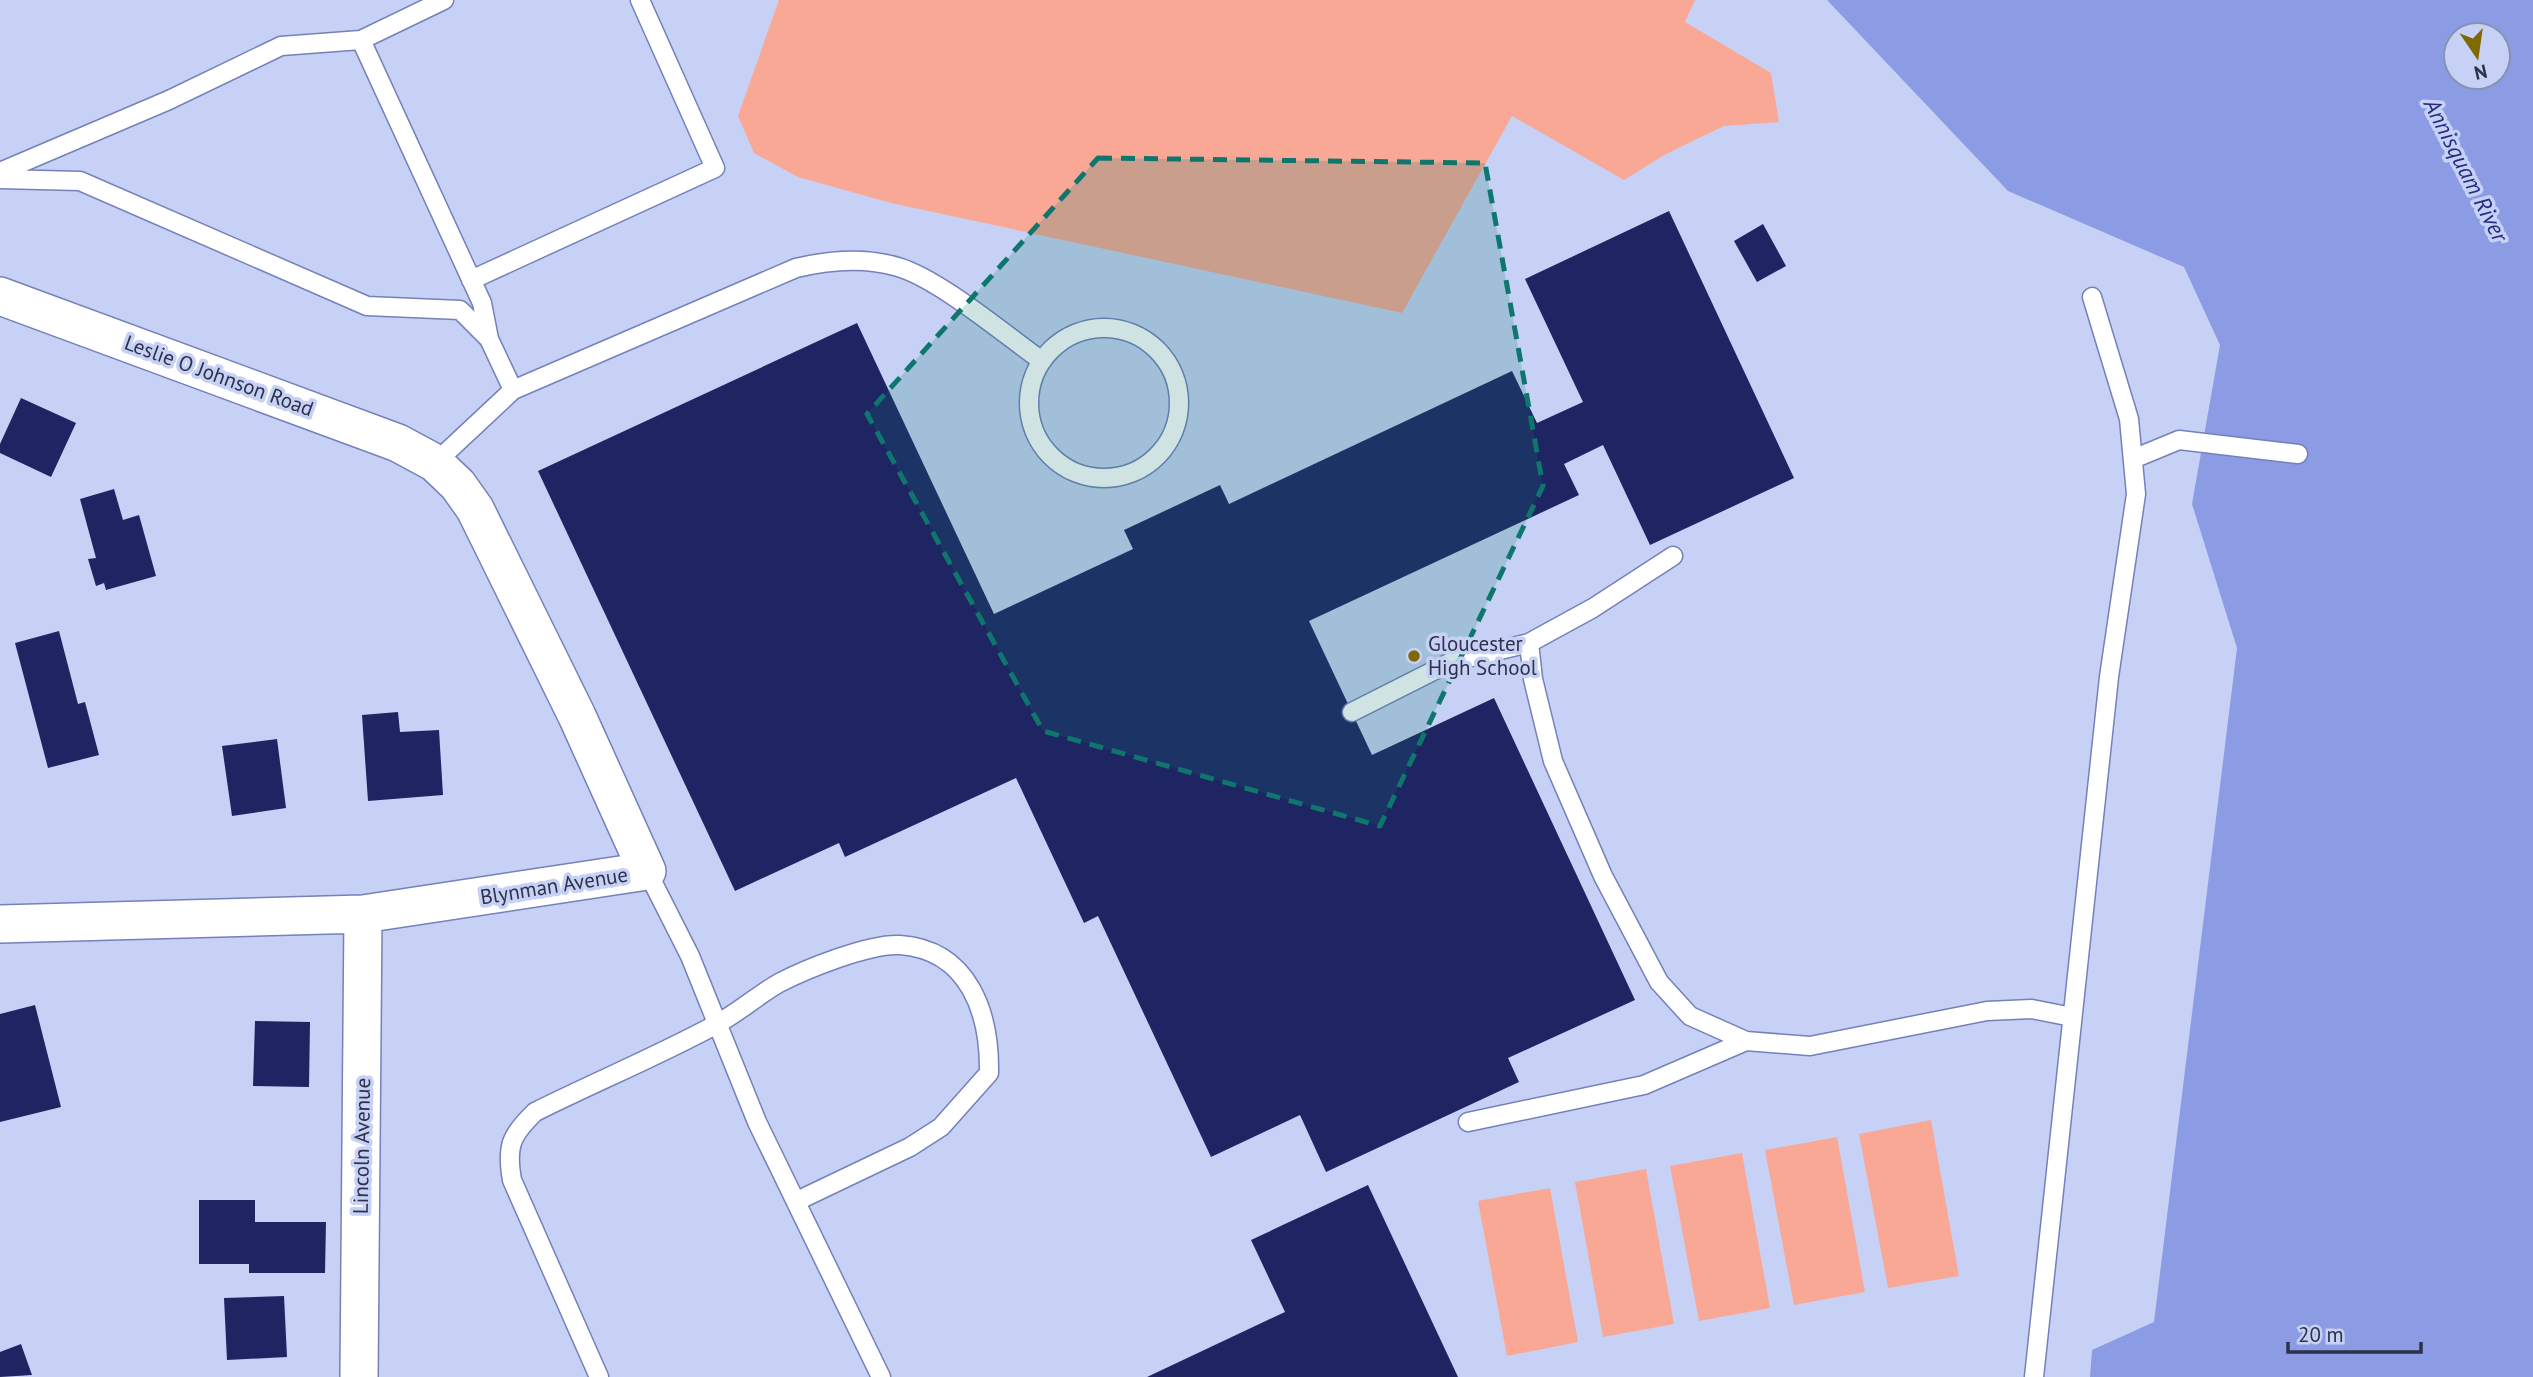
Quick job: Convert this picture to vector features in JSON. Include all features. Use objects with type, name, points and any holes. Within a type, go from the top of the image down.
[{"type":"street","name":"Leslie O Johnson Road","points":[[0,296],[355,426],[435,463]]},
{"type":"street","name":"Blynman Avenue","points":[[0,923],[363,914],[646,871],[577,716],[475,509],[458,485],[435,463]]},
{"type":"street","name":"Lincoln Avenue","points":[[359,1377],[363,914]]},
{"type":"lane","points":[[0,172],[169,100],[281,46],[361,40],[444,0]]},
{"type":"lane","points":[[471,280],[715,169],[640,0]]},
{"type":"lane","points":[[361,40],[482,303],[489,339],[513,390]]},
{"type":"lane","points":[[0,180],[80,181],[367,306],[460,310],[489,339]]},
{"type":"lane","points":[[435,463],[513,390],[796,268],[840,260],[898,267],[927,280],[1042,360]]},
{"type":"lane","points":[[2034,1377],[2109,677],[2136,494],[2129,419],[2092,297]]},
{"type":"lane","points":[[1090,329],[1120,329],[1147,341],[1167,362],[1178,389],[1178,418],[1166,446],[1145,467],[1118,477],[1088,477],[1061,466],[1040,445],[1030,417],[1030,387],[1042,360],[1063,340],[1090,329]]},
{"type":"lane","points":[[2133,458],[2179,440],[2298,454]]},
{"type":"lane","points":[[1352,712],[1451,662],[1529,643],[1593,608],[1673,556]]},
{"type":"lane","points":[[1529,643],[1533,679],[1553,761],[1603,876],[1659,982],[1690,1016],[1746,1041],[1810,1046],[1987,1011],[2032,1009],[2073,1017]]},
{"type":"lane","points":[[646,871],[690,956],[758,1122],[881,1377]]},
{"type":"lane","points":[[599,1377],[512,1180],[508,1156],[516,1131],[535,1112],[717,1023],[791,978],[839,958],[898,944],[934,952],[962,972],[979,1001],[989,1044],[989,1073],[941,1127],[911,1147],[797,1202]]},
{"type":"lane","points":[[1468,1122],[1644,1085],[1746,1041]]},
{"type":"highlighted area","points":[[1098,158],[1485,163],[1543,486],[1380,826],[1043,731],[867,414]]},
{"type":"shaded area","points":[[779,0],[1695,0],[1685,22],[1771,73],[1779,122],[1724,126],[1666,154],[1624,180],[1512,116],[1402,313],[891,203],[798,177],[754,153],[738,116]]},
{"type":"shaded area","points":[[1931,1120],[1959,1276],[1888,1288],[1859,1134]]},
{"type":"shaded area","points":[[1837,1137],[1865,1292],[1794,1305],[1765,1150]]},
{"type":"shaded area","points":[[1742,1153],[1770,1308],[1699,1321],[1670,1166]]},
{"type":"shaded area","points":[[1646,1169],[1674,1324],[1603,1337],[1575,1182]]},
{"type":"shaded area","points":[[1550,1188],[1578,1342],[1507,1356],[1478,1201]]},
{"type":"water","name":"Annisquam River","points":[[1827,0],[2533,0],[2533,1377],[2090,1377],[2092,1350],[2154,1322],[2237,648],[2192,504],[2220,345],[2184,267],[2008,191]]},
{"type":"building","points":[[1669,211],[1794,478],[1650,545],[1603,445],[1564,464],[1579,495],[1309,621],[1372,755],[1494,698],[1635,1000],[1508,1058],[1519,1082],[1326,1172],[1300,1115],[1211,1157],[1098,916],[1084,923],[1016,778],[845,857],[839,843],[735,891],[538,471],[857,323],[994,614],[1133,549],[1124,530],[1220,485],[1229,504],[1512,371],[1537,423],[1583,402],[1525,279]]},
{"type":"building","points":[[1763,224],[1786,266],[1757,282],[1734,241]]},
{"type":"building","points":[[21,398],[76,423],[51,477],[0,453],[0,444]]},
{"type":"building","points":[[114,489],[123,520],[139,515],[156,576],[106,590],[104,583],[96,586],[88,559],[96,558],[80,499]]},
{"type":"building","points":[[59,631],[78,704],[85,702],[99,755],[48,768],[15,643]]},
{"type":"building","points":[[398,712],[400,732],[439,730],[443,795],[368,801],[362,715]]},
{"type":"building","points":[[277,739],[286,808],[232,816],[222,746]]},
{"type":"building","points":[[35,1005],[61,1107],[0,1122],[0,1014]]},
{"type":"building","points":[[255,1021],[310,1022],[309,1087],[253,1086]]},
{"type":"building","points":[[1368,1185],[1458,1377],[1147,1377],[1285,1312],[1251,1240]]},
{"type":"building","points":[[199,1200],[255,1200],[255,1222],[326,1222],[325,1273],[249,1273],[249,1264],[199,1264]]},
{"type":"building","points":[[284,1296],[287,1357],[227,1360],[224,1298]]},
{"type":"building","points":[[21,1344],[32,1375],[0,1377],[0,1352]]},
{"type":"place","name":"Gloucester High School","points":[[1414,656]]}]
